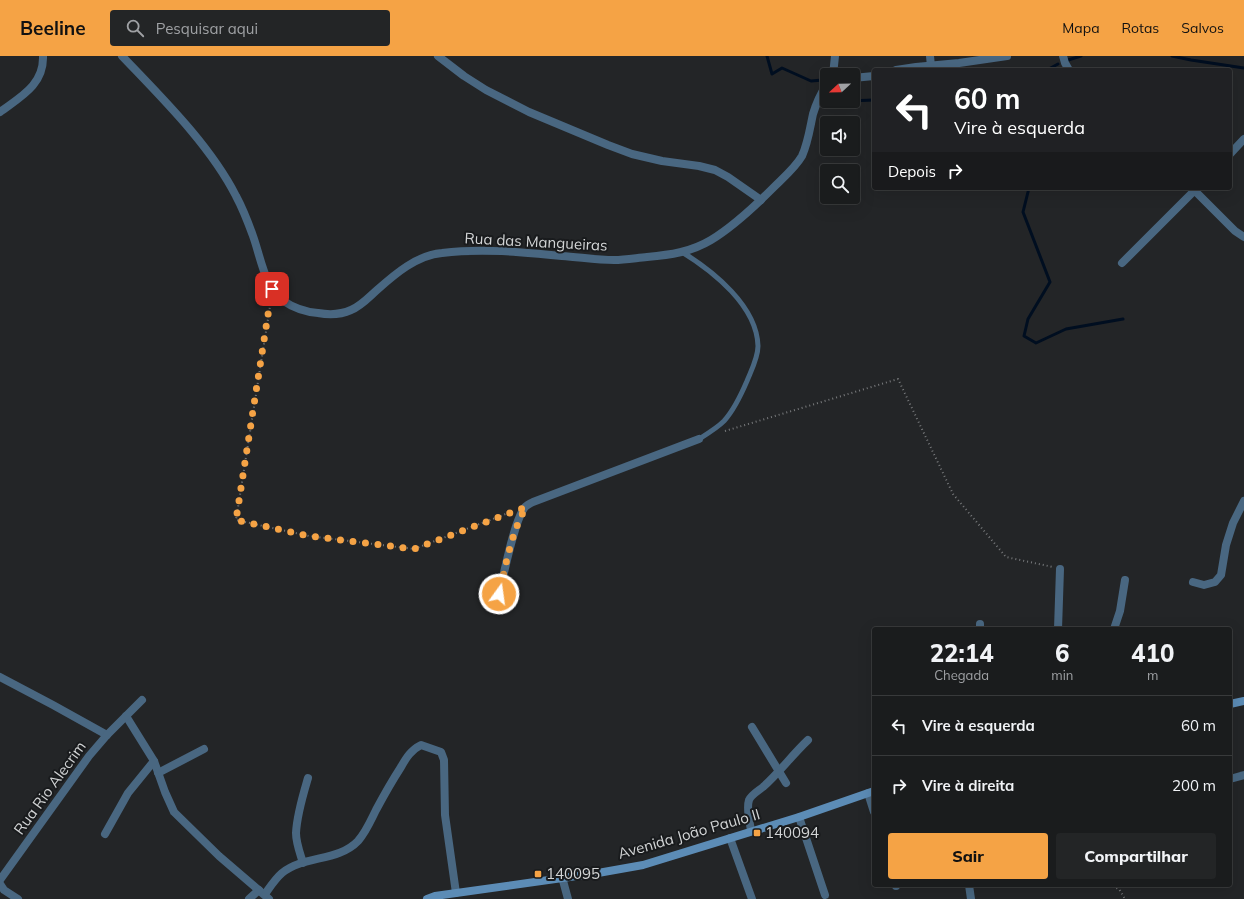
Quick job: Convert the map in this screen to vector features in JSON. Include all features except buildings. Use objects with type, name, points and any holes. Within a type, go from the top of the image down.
[{"type":"main road","points":[[1232,704],[1244,701]]},
{"type":"main road","name":"Avenida João Paulo II","points":[[427,899],[435,896],[491,889],[643,865],[799,817],[871,792]]},
{"type":"street","points":[[0,112],[26,92],[36,82],[43,66],[43,56]]},
{"type":"street","name":"Rua das Mangueiras","points":[[122,56],[192,132],[224,174],[245,215],[272,289],[280,299],[292,306],[308,312],[325,314],[338,314],[351,310],[366,301],[406,267],[421,259],[438,253],[492,251],[627,260],[689,251],[709,241],[730,227],[761,200],[792,168],[802,155],[820,97]]},
{"type":"street","points":[[438,56],[464,76],[486,90],[528,112],[632,154],[715,170],[728,177],[761,200]]},
{"type":"street","points":[[834,68],[835,56]]},
{"type":"street","points":[[930,56],[931,66]]},
{"type":"street","points":[[909,68],[972,62],[1007,56]]},
{"type":"street","points":[[1063,56],[1068,68]]},
{"type":"street","points":[[860,77],[872,76]]},
{"type":"street","points":[[1232,152],[1244,139]]},
{"type":"street","points":[[1122,263],[1194,190]]},
{"type":"street","points":[[1196,190],[1235,231],[1244,237]]},
{"type":"street","points":[[499,594],[513,537],[519,518],[526,507],[533,502],[699,439]]},
{"type":"street","points":[[1193,582],[1204,585],[1215,582],[1221,575],[1226,545],[1233,523],[1244,501]]},
{"type":"street","points":[[1058,627],[1060,569]]},
{"type":"street","points":[[1115,627],[1120,611],[1125,580]]},
{"type":"street","points":[[0,678],[53,704],[107,735]]},
{"type":"street","name":"Rua Rio Alecrim","points":[[0,880],[89,756],[107,735],[142,700]]},
{"type":"street","points":[[126,716],[154,761],[174,812],[219,856],[264,895]]},
{"type":"street","points":[[752,727],[786,783]]},
{"type":"street","points":[[751,831],[748,809],[749,800],[770,781],[808,740]]},
{"type":"street","points":[[249,899],[264,895],[283,872],[290,868],[340,853],[350,848],[357,842],[364,834],[390,782],[414,748],[421,745],[441,752],[444,760],[445,815],[456,893]]},
{"type":"street","points":[[158,773],[204,749]]},
{"type":"street","points":[[105,834],[128,793],[154,761]]},
{"type":"street","points":[[1232,779],[1244,775]]},
{"type":"street","points":[[303,863],[297,843],[296,833],[298,816],[308,778]]},
{"type":"street","points":[[799,817],[825,895]]},
{"type":"street","points":[[730,838],[752,899]]},
{"type":"street","points":[[562,877],[568,899]]},
{"type":"street","points":[[0,884],[4,890],[18,899]]},
{"type":"street","points":[[969,887],[971,899]]},
{"type":"lane","points":[[682,252],[700,264],[726,286],[749,314],[756,332],[758,348],[754,364],[739,399],[724,421],[699,439]]},
{"type":"path","points":[[272,289],[236,520],[309,536],[414,549],[526,507]]},
{"type":"path","points":[[722,432],[898,378],[953,494],[1006,557],[1060,569]]},
{"type":"path","points":[[1114,887],[1119,889],[1125,899]]},
{"type":"waterway","points":[[767,56],[772,74],[782,68],[811,81],[820,80]]},
{"type":"waterway","points":[[1068,60],[1081,56]]},
{"type":"waterway","points":[[1172,56],[1244,68]]},
{"type":"waterway","points":[[1051,68],[1058,64]]},
{"type":"waterway","points":[[860,101],[872,100]]},
{"type":"waterway","points":[[1028,190],[1023,212],[1050,282],[1028,319],[1024,336],[1036,343],[1066,329],[1123,319]]},
{"type":"place","name":"140094","points":[[757,833]]},
{"type":"place","name":"140095","points":[[538,874]]},
{"type":"route","points":[[272,289],[236,520],[309,536],[414,549],[526,507],[519,518],[513,537],[499,594]]}]
